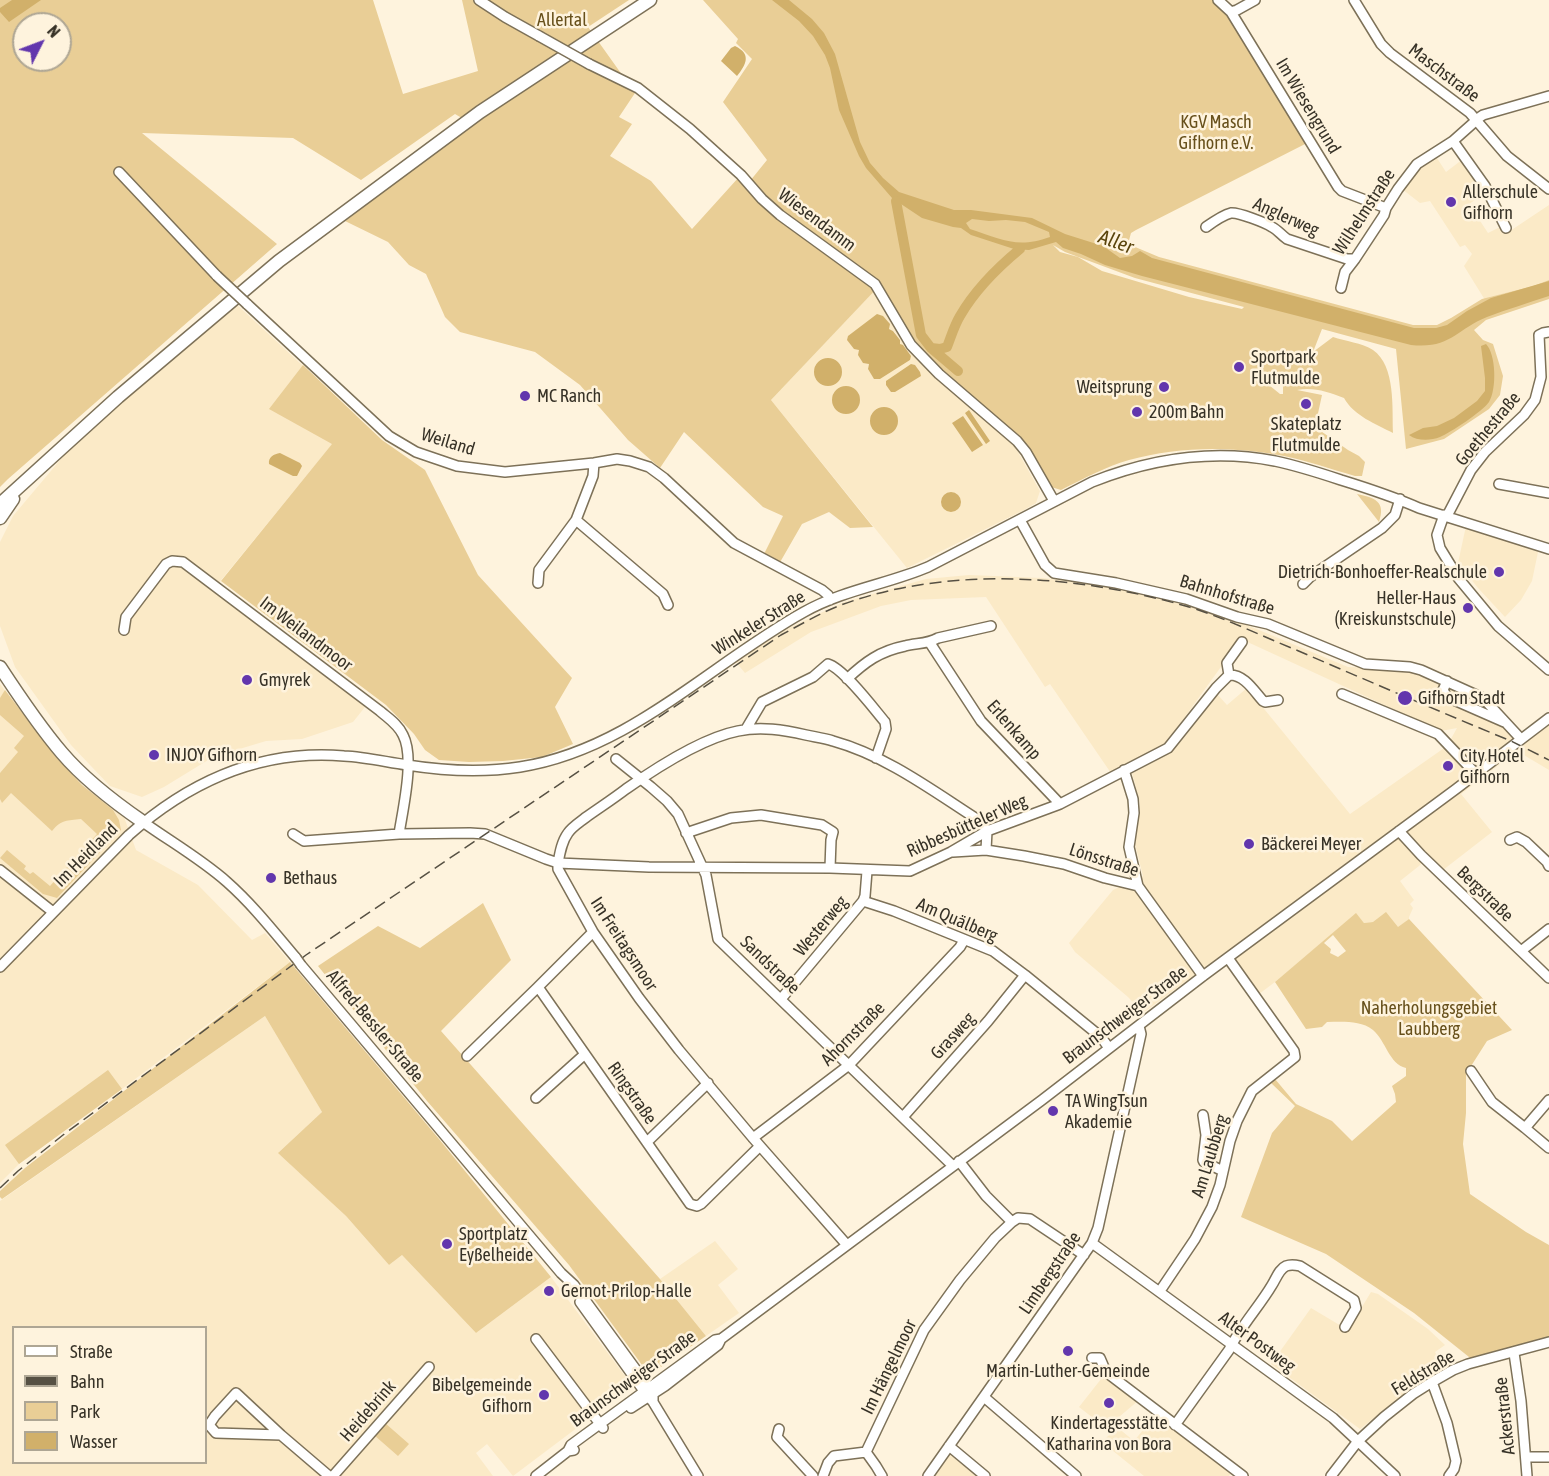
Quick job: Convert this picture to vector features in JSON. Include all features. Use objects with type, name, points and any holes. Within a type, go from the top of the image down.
[{"type":"highway","points":[[0,495],[112,392],[229,292],[275,256],[376,178],[476,106],[639,0]]},
{"type":"highway","points":[[0,504],[118,397],[279,261],[480,112],[650,0]]},
{"type":"highway","points":[[0,518],[12,500],[43,464]]},
{"type":"highway","points":[[0,658],[14,688]]},
{"type":"highway","points":[[0,667],[62,754],[114,801],[143,822]]},
{"type":"highway","points":[[0,673],[14,688]]},
{"type":"street","name":"Wiesendamm","points":[[479,0],[589,64],[638,88],[690,129],[741,175],[762,200],[780,215],[875,284],[910,345],[939,374],[1017,441],[1026,452],[1054,501]]},
{"type":"street","name":"Im Wiesengrund","points":[[1218,0],[1231,12],[1338,187],[1342,191],[1386,208]]},
{"type":"street","points":[[1231,12],[1255,0]]},
{"type":"street","name":"Maschstraße","points":[[1354,0],[1381,44],[1390,53],[1462,106],[1507,156],[1549,189]]},
{"type":"street","name":"Wilhelmstraße","points":[[1341,288],[1345,272],[1384,215],[1409,172],[1417,164],[1453,141],[1483,115],[1549,96]]},
{"type":"street","points":[[1453,141],[1485,186],[1506,228]]},
{"type":"street","name":"Weiland","points":[[119,172],[217,276],[389,436],[416,452],[457,466],[505,472],[617,459],[649,467],[734,543],[822,590],[830,600]]},
{"type":"street","name":"Anglerweg","points":[[1206,227],[1215,220],[1236,213],[1272,227],[1287,239],[1347,260],[1355,259]]},
{"type":"street","name":"Goethestraße","points":[[1445,515],[1471,470],[1485,452],[1524,415],[1535,400],[1541,377],[1538,339],[1539,335],[1549,333]]},
{"type":"street","name":"Winkeler Straße","points":[[143,822],[209,780],[232,770],[271,759],[325,754],[454,771],[502,769],[543,762],[582,750],[630,726],[803,612],[830,600],[916,572],[1092,482],[1131,468],[1176,459],[1240,457],[1275,461],[1316,472],[1419,508],[1549,549]]},
{"type":"street","points":[[538,583],[539,570],[576,520],[593,476],[594,463]]},
{"type":"street","points":[[1499,484],[1549,494]]},
{"type":"street","points":[[1303,584],[1382,528],[1395,515],[1400,500]]},
{"type":"street","points":[[1445,515],[1437,535],[1440,548],[1460,579],[1498,626],[1549,670]]},
{"type":"street","points":[[576,520],[663,594],[668,605]]},
{"type":"street","name":"Bahnhofstraße","points":[[1020,520],[1045,565],[1054,573],[1116,583],[1186,599],[1237,617],[1268,624],[1365,664],[1416,668],[1484,698],[1521,740]]},
{"type":"street","name":"Im Weilandmoor","points":[[124,630],[126,617],[166,564],[172,561],[183,562],[394,722],[406,743],[408,765],[399,834]]},
{"type":"street","points":[[847,679],[871,658],[903,646],[930,643],[938,638],[991,626]]},
{"type":"street","name":"Ribbesbütteler Weg","points":[[558,863],[830,868],[910,872],[987,831],[1060,804],[1168,748],[1229,675],[1227,663],[1242,642]]},
{"type":"street","name":"Erlenkamp","points":[[930,643],[981,721],[1060,804]]},
{"type":"street","points":[[746,729],[762,702],[813,677],[828,664],[834,666],[847,679],[886,725],[876,758]]},
{"type":"street","points":[[1229,675],[1241,678],[1263,701],[1278,700]]},
{"type":"street","name":"Bahnhofstraße","points":[[1447,681],[1443,690],[1447,698],[1506,723]]},
{"type":"street","points":[[1342,694],[1438,734],[1476,774]]},
{"type":"street","name":"Braunschweiger Straße","points":[[536,1476],[568,1451],[571,1445],[650,1394],[715,1340],[721,1339],[959,1164],[1203,976],[1549,718]]},
{"type":"street","points":[[293,834],[304,841],[399,834],[485,834],[558,863],[560,851],[568,833],[573,828],[641,780],[697,746],[736,731],[772,729],[833,741],[876,758],[903,772],[980,821],[987,831],[986,850]]},
{"type":"street","name":"Sandstraße","points":[[616,759],[667,801],[678,814],[706,874],[718,939],[903,1117],[959,1164]]},
{"type":"street","points":[[1124,770],[1133,799],[1134,813],[1129,847],[1138,886]]},
{"type":"street","points":[[686,833],[731,818],[761,815],[822,825],[833,832],[830,868]]},
{"type":"street","name":"Im Heidland","points":[[0,967],[143,822]]},
{"type":"street","name":"Alfred-Bessler-Straße","points":[[143,822],[228,883],[257,912],[561,1273],[569,1288],[650,1394],[698,1476]]},
{"type":"street","name":"Bergstraße","points":[[1399,831],[1549,978]]},
{"type":"street","points":[[1510,840],[1517,837],[1524,840],[1549,866]]},
{"type":"street","name":"Lönsstraße","points":[[951,852],[986,850],[1064,864],[1138,886],[1203,976]]},
{"type":"street","name":"Im Freitagsmoor","points":[[558,863],[558,869],[594,932],[639,998],[679,1050],[847,1245]]},
{"type":"street","name":"Im Heidland","points":[[0,870],[53,912]]},
{"type":"street","points":[[863,902],[867,871]]},
{"type":"street","name":"Westerweg","points":[[781,999],[863,902]]},
{"type":"street","name":"Am Quälberg","points":[[863,902],[894,911],[993,951],[1101,1037],[1109,1048]]},
{"type":"street","points":[[1521,951],[1549,929]]},
{"type":"street","points":[[467,1056],[594,932]]},
{"type":"street","name":"Ahornstraße","points":[[757,1142],[849,1065],[964,940]]},
{"type":"street","name":"Am Laubberg","points":[[1160,1292],[1203,1226],[1217,1196],[1230,1141],[1252,1091],[1295,1057],[1294,1051],[1228,958]]},
{"type":"street","name":"Grasweg","points":[[903,1117],[988,1021],[1025,975]]},
{"type":"street","name":"Ringstraße","points":[[538,987],[690,1204],[697,1206],[701,1204],[757,1142]]},
{"type":"street","name":"Limbergstraße","points":[[928,1476],[1092,1243],[1098,1228],[1141,1034],[1139,1026]]},
{"type":"street","points":[[536,1098],[585,1054]]},
{"type":"street","points":[[1471,1071],[1492,1102],[1549,1149]]},
{"type":"street","points":[[647,1142],[708,1083]]},
{"type":"street","points":[[1525,1128],[1549,1100]]},
{"type":"street","points":[[1203,1116],[1206,1135],[1203,1160],[1223,1171]]},
{"type":"street","points":[[959,1164],[1012,1222],[1018,1218],[1030,1220],[1084,1255]]},
{"type":"street","name":"Im Hängelmoor","points":[[866,1452],[924,1330],[987,1246],[1012,1222]]},
{"type":"street","name":"Alter Postweg","points":[[1092,1243],[1333,1418],[1395,1476]]},
{"type":"street","points":[[1175,1425],[1285,1266],[1300,1266],[1354,1300],[1356,1308],[1345,1327]]},
{"type":"street","points":[[536,1339],[601,1426]]},
{"type":"street","name":"Feldstraße","points":[[1331,1476],[1358,1441],[1389,1412],[1432,1382],[1453,1370],[1549,1342]]},
{"type":"street","name":"Ackerstraße","points":[[1514,1353],[1527,1457],[1527,1476]]},
{"type":"street","points":[[1092,1358],[1100,1358],[1106,1372],[1243,1476]]},
{"type":"street","name":"Heidebrink","points":[[331,1476],[429,1367]]},
{"type":"street","points":[[1432,1382],[1447,1424],[1456,1461],[1455,1468],[1449,1476]]},
{"type":"street","points":[[281,1435],[216,1433],[209,1425],[236,1393],[281,1435],[331,1476]]},
{"type":"street","points":[[984,1396],[1076,1476]]},
{"type":"street","points":[[779,1429],[777,1437],[813,1476]]},
{"type":"street","points":[[949,1446],[985,1476]]},
{"type":"street","points":[[823,1476],[828,1463],[834,1456],[866,1452],[882,1476]]},
{"type":"street","points":[[1527,1457],[1549,1457]]},
{"type":"shaded area","points":[[1435,155],[1446,172],[1463,159],[1482,185],[1476,189],[1475,200],[1469,204],[1488,233],[1502,226],[1507,233],[1549,205],[1549,280],[1485,300],[1464,266],[1472,254],[1465,245],[1460,247],[1430,201],[1420,203],[1402,189],[1413,170]]},
{"type":"shaded area","points":[[874,291],[938,377],[1014,445],[1040,491],[1036,503],[907,568],[771,400]],"holes":[[[889,329],[894,331],[910,360],[880,379],[874,378],[860,350]]]},
{"type":"shaded area","points":[[234,302],[356,415],[213,590],[365,707],[353,722],[302,739],[266,741],[213,757],[164,787],[142,797],[110,786],[71,745],[15,667],[0,626],[0,542],[13,516],[66,453]]},
{"type":"shaded area","name":"Dietrich-Bonhoeffer-Realschule","points":[[1466,526],[1538,552],[1532,581],[1521,600],[1505,617],[1458,563]]},
{"type":"shaded area","points":[[969,575],[1042,578],[1121,587],[1190,603],[1348,667],[1408,669],[1482,701],[1512,737],[1523,743],[1549,724],[1549,770],[1517,751],[1461,794],[1492,832],[1443,870],[1429,856],[1400,881],[1414,900],[1410,904],[1413,908],[1409,919],[1398,928],[1373,922],[1364,923],[1356,914],[1259,994],[1227,951],[1143,1013],[1128,997],[1075,952],[1069,943],[1113,890],[1143,876],[1135,844],[1140,803],[1132,773],[1170,753],[1217,694],[1227,705],[1247,688],[1350,814],[1447,746],[1457,728],[1441,731],[1241,639],[1159,753],[1113,776],[1050,684],[1045,687],[986,597],[911,600],[881,606],[811,632],[745,673],[735,661],[789,628],[844,602],[926,579]]},
{"type":"shaded area","points":[[0,684],[55,756],[82,785],[124,817],[136,850],[198,885],[252,940],[265,933],[290,962],[19,1164],[0,1183]]},
{"type":"shaded area","points":[[265,1016],[322,1112],[279,1152],[346,1216],[389,1265],[402,1255],[476,1333],[551,1277],[628,1380],[626,1391],[513,1476],[487,1444],[476,1453],[493,1476],[0,1476],[0,1201]]},
{"type":"shaded area","points":[[715,1241],[738,1269],[718,1285],[739,1313],[706,1336],[660,1279]]},
{"type":"shaded area","points":[[1371,1292],[1378,1294],[1428,1329],[1445,1345],[1435,1352],[1445,1369],[1408,1391],[1360,1429],[1271,1364],[1311,1308],[1348,1330]]},
{"type":"shaded area","name":"Kindertagesstätte Katharina von Bora","points":[[1105,1374],[1139,1400],[1106,1428],[1079,1407]]},
{"type":"shaded area","points":[[1152,1419],[1165,1429],[1169,1424],[1232,1471],[1229,1476],[1144,1476],[1102,1442],[1117,1427],[1134,1441]]},
{"type":"shaded area","points":[[949,1453],[977,1476],[933,1476]]},
{"type":"green space","points":[[0,0],[373,0],[403,94],[478,71],[462,0],[629,0],[588,27],[635,93],[619,117],[632,124],[610,156],[651,181],[692,229],[739,177],[750,181],[767,160],[723,102],[752,59],[736,43],[738,39],[703,0],[1216,0],[1232,14],[1309,142],[1136,230],[1131,233],[1128,244],[1159,257],[1413,325],[1437,325],[1482,299],[1549,280],[1549,299],[1486,320],[1474,330],[1483,340],[1493,344],[1503,376],[1500,395],[1489,409],[1444,439],[1406,449],[1396,349],[1322,329],[1313,352],[1333,337],[1359,344],[1373,350],[1380,357],[1389,377],[1393,433],[1359,415],[1344,398],[1327,392],[1297,390],[1322,395],[1315,427],[1365,462],[1362,476],[1284,456],[1245,450],[1206,449],[1167,452],[1129,460],[1061,490],[1048,486],[1027,449],[940,374],[913,341],[880,285],[771,400],[873,527],[850,528],[829,512],[802,524],[779,564],[763,556],[783,516],[763,507],[684,432],[660,468],[628,440],[580,385],[535,352],[460,332],[445,317],[426,274],[409,265],[388,242],[345,221],[472,124],[455,114],[361,180],[293,138],[142,133],[277,244],[0,487]],"holes":[[[1053,245],[1065,252],[1135,278],[1244,307],[1242,309],[1189,297],[1102,271],[1078,257],[1060,252]],[[1278,375],[1283,375],[1283,394],[1264,381],[1267,377],[1271,383]]]},
{"type":"green space","points":[[303,365],[382,440],[425,470],[478,575],[572,678],[555,707],[573,744],[542,757],[469,762],[439,760],[425,750],[414,734],[386,705],[221,581],[332,444],[269,409]]},
{"type":"green space","points":[[1357,494],[1374,499],[1380,505],[1379,522]]},
{"type":"green space","points":[[5,690],[55,756],[82,785],[113,810],[119,820],[121,830],[57,898],[43,894],[0,858],[7,850],[26,866],[24,869],[30,874],[33,872],[50,886],[97,834],[81,819],[62,822],[52,831],[11,793],[2,803],[0,773],[18,752],[14,748],[24,736],[0,715],[0,698]]},
{"type":"green space","points":[[483,903],[511,960],[441,1031],[660,1279],[706,1336],[658,1369],[646,1368],[642,1365],[569,1265],[427,1101],[318,966],[378,926],[420,948]]},
{"type":"green space","name":"Naherholungsgebiet Laubberg","points":[[1386,912],[1398,927],[1409,919],[1512,1030],[1487,1041],[1466,1074],[1463,1144],[1470,1194],[1549,1245],[1549,1337],[1474,1361],[1414,1313],[1326,1254],[1241,1217],[1272,1133],[1295,1106],[1270,1082],[1275,1079],[1296,1104],[1332,1121],[1352,1141],[1396,1102],[1392,1086],[1406,1076],[1406,1068],[1396,1062],[1373,1030],[1357,1023],[1345,1022],[1327,1022],[1322,1027],[1306,1029],[1275,982],[1356,913],[1364,923],[1373,922]],"holes":[[[1333,935],[1346,951],[1338,957],[1330,953],[1331,949],[1324,943]]]},
{"type":"green space","points":[[290,962],[439,1139],[551,1277],[476,1333],[402,1255],[389,1265],[346,1216],[278,1153],[322,1112],[265,1016],[2,1199],[0,1197],[0,1191],[25,1168]]},
{"type":"green space","points":[[108,1070],[122,1089],[19,1164],[5,1145]]},
{"type":"green space","points":[[385,1423],[409,1444],[398,1456],[374,1435]]},
{"type":"water","points":[[12,0],[41,0],[24,12],[12,12],[12,20],[9,22],[0,12],[0,8]]},
{"type":"water","points":[[772,0],[789,0],[812,19],[824,33],[835,54],[860,142],[870,163],[899,192],[954,210],[1032,218],[1065,234],[1103,246],[1120,258],[1132,256],[1140,251],[1152,258],[1414,328],[1436,328],[1447,325],[1491,298],[1549,281],[1549,296],[1487,317],[1444,341],[1435,344],[1411,345],[1142,276],[1105,265],[1063,248],[1056,242],[1029,250],[1014,249],[971,235],[961,228],[922,218],[892,198],[866,168],[839,110],[825,55],[813,36],[799,21]],"holes":[[[972,219],[1025,222],[1049,232],[1050,237],[1028,242],[1009,241],[970,229],[966,223]]]},
{"type":"water","points":[[735,46],[744,53],[746,60],[737,76],[721,61]]},
{"type":"water","points":[[877,314],[883,316],[890,324],[889,329],[893,331],[900,340],[900,344],[911,356],[910,360],[880,379],[874,379],[868,369],[869,364],[863,363],[858,355],[859,350],[854,349],[847,340],[848,336]]},
{"type":"water","points":[[1486,344],[1492,355],[1494,372],[1492,396],[1489,402],[1466,421],[1440,437],[1424,440],[1409,435],[1454,418],[1477,401],[1485,391],[1481,346]]},
{"type":"water","points":[[828,358],[838,362],[842,372],[838,382],[828,386],[818,382],[814,372],[818,362]]},
{"type":"water","points":[[911,364],[915,365],[921,376],[895,392],[891,392],[886,381]]},
{"type":"water","points":[[846,386],[856,390],[860,400],[856,410],[846,414],[836,410],[832,400],[836,390]]},
{"type":"water","points":[[884,407],[894,411],[898,421],[894,431],[884,435],[874,431],[870,421],[874,411]]},
{"type":"water","points":[[969,410],[990,441],[986,444],[965,413]]},
{"type":"water","points":[[963,416],[983,445],[972,452],[952,423]]},
{"type":"water","points":[[280,453],[300,463],[302,466],[297,476],[269,464],[272,456]]},
{"type":"water","points":[[951,492],[958,495],[961,502],[958,509],[951,512],[944,509],[941,502],[944,495]]},
{"type":"waterway","points":[[896,201],[921,335],[931,348],[958,371]]},
{"type":"waterway","points":[[931,348],[947,347],[958,320],[972,297],[1020,249]]},
{"type":"railway","points":[[0,1188],[63,1135],[306,955],[781,635],[833,608],[882,592],[926,584],[1015,579],[1059,582],[1147,596],[1229,621],[1511,741],[1549,760]]},
{"type":"place","name":"Allerschule Gifhorn","points":[[1451,202]]},
{"type":"place","name":"Sportpark Flutmulde","points":[[1239,367]]},
{"type":"place","name":"Weitsprung","points":[[1164,387]]},
{"type":"place","name":"MC Ranch","points":[[525,396]]},
{"type":"place","name":"Skateplatz Flutmulde","points":[[1306,404]]},
{"type":"place","name":"200m Bahn","points":[[1137,412]]},
{"type":"place","name":"Dietrich-Bonhoeffer-Realschule","points":[[1499,572]]},
{"type":"place","name":"Heller-Haus (Kreiskunstschule)","points":[[1468,608]]},
{"type":"place","name":"Gmyrek","points":[[247,680]]},
{"type":"place","name":"Gifhorn Stadt","points":[[1405,698]]},
{"type":"place","name":"INJOY Gifhorn","points":[[154,755]]},
{"type":"place","name":"City Hotel Gifhorn","points":[[1448,766]]},
{"type":"place","name":"Bäckerei Meyer","points":[[1249,844]]},
{"type":"place","name":"Bethaus","points":[[271,878]]},
{"type":"place","name":"TA WingTsun Akademie","points":[[1053,1111]]},
{"type":"place","name":"Sportplatz Eyßelheide","points":[[447,1244]]},
{"type":"place","name":"Gernot-Prilop-Halle","points":[[549,1291]]},
{"type":"place","name":"Martin-Luther-Gemeinde","points":[[1068,1351]]},
{"type":"place","name":"Bibelgemeinde Gifhorn","points":[[544,1395]]},
{"type":"place","name":"Kindertagesstätte Katharina von Bora","points":[[1109,1403]]},
{"type":"park label","name":"Allertal","points":[[562,20]]},
{"type":"park label","name":"KGV Masch Gifhorn e.V.","points":[[1216,132]]},
{"type":"water label","name":"Aller","points":[[1116,242]]}]
